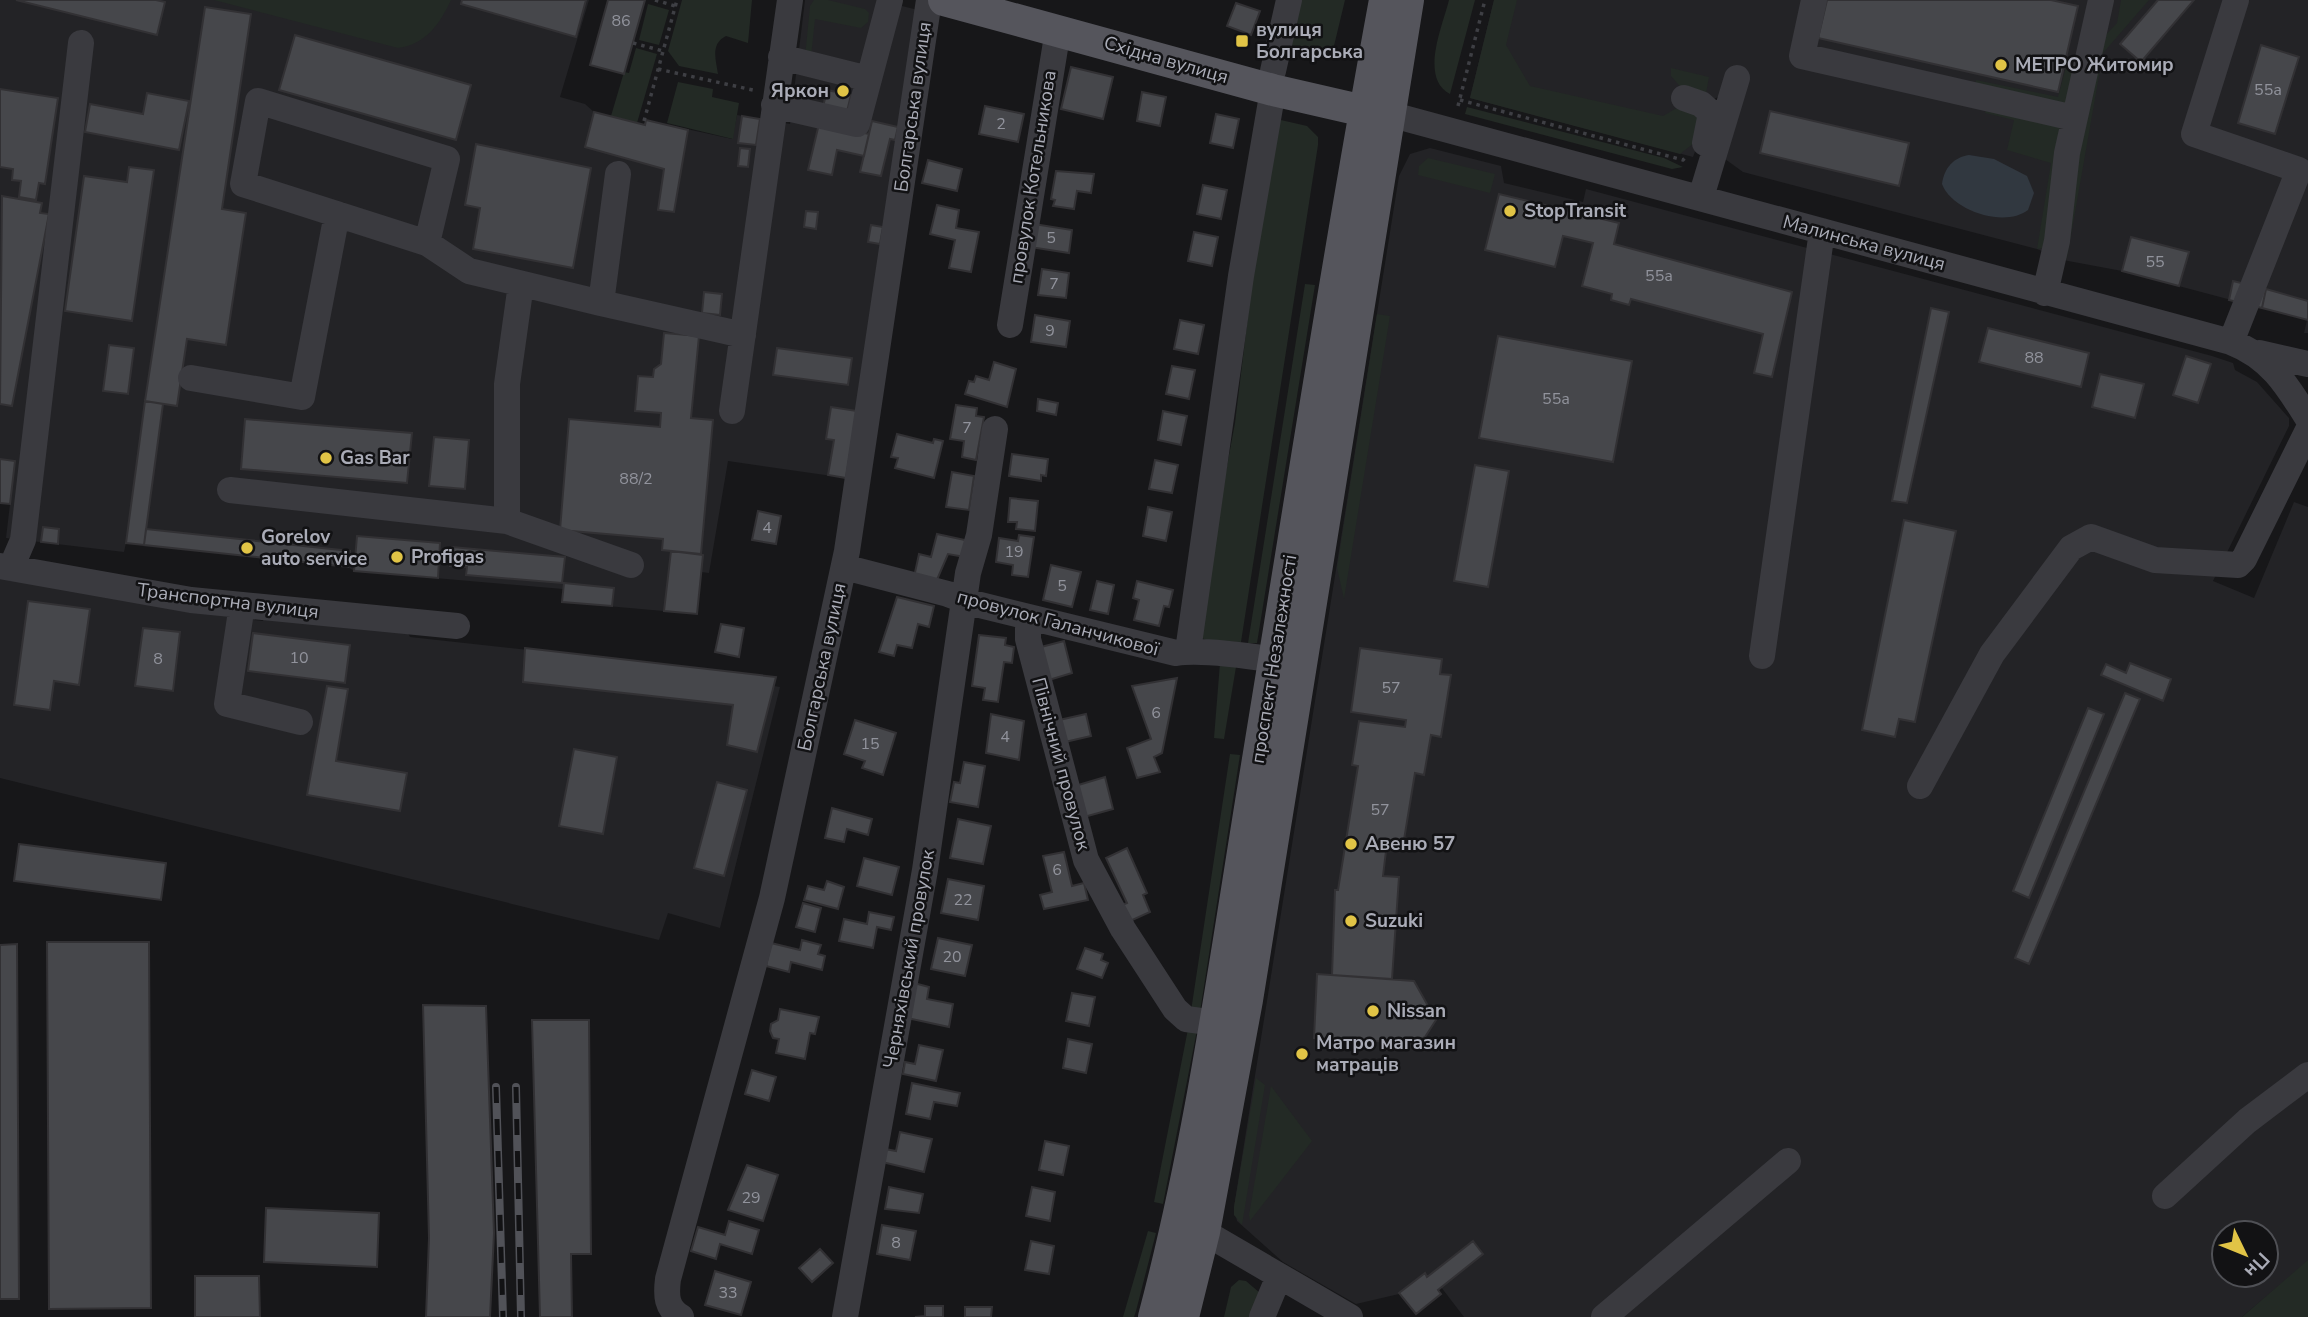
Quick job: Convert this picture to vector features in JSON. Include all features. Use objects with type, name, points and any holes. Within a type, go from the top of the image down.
[{"type":"main road","name":"Східна вулиця","points":[[944,0],[1058,30],[1380,106]]},
{"type":"main road","name":"Східна вулиця","points":[[999,0],[1273,80]]},
{"type":"main road","name":"проспект Незалежності","points":[[1183,1317],[1204,1233],[1247,1000],[1380,106],[1385,0]]},
{"type":"main road","name":"проспект Незалежності","points":[[1154,1317],[1183,1205],[1216,1023],[1341,238],[1408,0]]},
{"type":"street","points":[[732,411],[743,335],[764,97],[781,57],[790,0]]},
{"type":"street","points":[[764,97],[857,124],[890,0]]},
{"type":"street","name":"Болгарська вулиця","points":[[681,1317],[669,1304],[666,1295],[668,1279],[772,898],[844,566],[929,0]]},
{"type":"street","points":[[1188,651],[1241,276],[1289,0]]},
{"type":"street","points":[[1814,0],[1802,55],[2074,118]]},
{"type":"street","points":[[2045,293],[2057,241],[2074,118],[2101,0]]},
{"type":"street","points":[[2236,0],[2194,134],[2299,170],[2241,346],[2304,365]]},
{"type":"street","name":"провулок Котельникова","points":[[1010,325],[1058,30]]},
{"type":"street","points":[[5,567],[23,540],[81,43]]},
{"type":"street","points":[[781,57],[869,79]]},
{"type":"street","points":[[1736,83],[1695,196],[1711,124],[1710,113],[1692,102],[1720,103],[1736,83]]},
{"type":"street","points":[[426,243],[447,159],[258,101],[243,184],[426,243],[469,271],[743,335]]},
{"type":"street","name":"Малинська вулиця","points":[[1380,106],[1695,196],[2241,346],[2279,374],[2308,419]]},
{"type":"street","points":[[601,303],[618,174]]},
{"type":"street","points":[[191,378],[302,397],[337,214]]},
{"type":"street","points":[[1762,656],[1822,231]]},
{"type":"street","points":[[507,522],[507,384],[521,284]]},
{"type":"street","points":[[964,600],[979,535],[995,429]]},
{"type":"street","points":[[1920,786],[1992,654],[2071,548],[2091,537],[2155,560],[2238,565],[2244,559],[2308,430]]},
{"type":"street","points":[[230,490],[507,522],[631,565]]},
{"type":"street","name":"провулок Галанчикової","points":[[844,566],[1028,617],[1176,653],[1188,651],[1275,660]]},
{"type":"street","name":"Транспортна вулиця","points":[[5,567],[191,600],[457,626]]},
{"type":"street","name":"Черняхівський провулок","points":[[845,1317],[925,870],[964,600]]},
{"type":"street","points":[[242,605],[227,704],[300,722]]},
{"type":"street","name":"Північний провулок","points":[[1028,617],[1028,639],[1086,860],[1123,929],[1175,1009],[1186,1018],[1216,1023]]},
{"type":"street","points":[[2165,1196],[2247,1121],[2308,1075]]},
{"type":"street","points":[[1604,1317],[1788,1161]]},
{"type":"street","points":[[1204,1233],[1238,1250],[1346,1316]]},
{"type":"street","points":[[1262,1317],[1279,1276]]},
{"type":"path","points":[[655,0],[675,6]]},
{"type":"path","points":[[644,121],[677,0]]},
{"type":"path","points":[[1485,0],[1459,103],[1683,160],[1692,151]]},
{"type":"path","points":[[633,43],[663,51]]},
{"type":"path","points":[[657,69],[764,97]]},
{"type":"shaded area","points":[[0,0],[589,0],[560,97],[585,104],[594,112],[645,125],[646,120],[732,139],[737,115],[790,124],[805,0],[878,0],[918,10],[846,478],[728,461],[709,573],[701,572],[697,614],[562,602],[563,589],[354,571],[348,567],[126,543],[124,552],[6,538],[10,504],[0,503]]},
{"type":"shaded area","points":[[214,0],[451,0],[442,17],[424,38],[398,48]]},
{"type":"shaded area","points":[[682,0],[752,0],[748,43],[726,36],[721,39],[715,53],[718,74],[679,66],[668,51]]},
{"type":"shaded area","points":[[814,0],[828,0],[865,9],[869,13],[868,22],[861,28],[815,19],[811,57],[805,57],[810,6]]},
{"type":"shaded area","points":[[1293,0],[1345,0],[1333,50],[1306,52],[1287,48]]},
{"type":"shaded area","points":[[1449,0],[1475,0],[1450,94],[1441,86],[1434,64]]},
{"type":"shaded area","points":[[1494,0],[2308,0],[2308,333],[2304,333],[2307,320],[2122,271],[2063,260],[2037,249],[1743,172],[1725,159],[1718,97],[1714,99],[1693,157],[1470,98]]},
{"type":"shaded area","points":[[1494,0],[1517,0],[1506,45],[1530,86],[1663,116],[1682,105],[1701,113],[1694,143],[1680,154],[1470,98]]},
{"type":"shaded area","points":[[2121,0],[2149,0],[2103,53],[2067,258],[2063,260],[2077,149],[2100,41],[2117,23]]},
{"type":"shaded area","points":[[648,4],[669,10],[659,45],[639,40]]},
{"type":"shaded area","points":[[636,48],[657,54],[637,123],[611,116],[624,72],[629,73]]},
{"type":"shaded area","points":[[2066,67],[2076,70],[2068,107],[1974,90],[1976,80],[2058,97]]},
{"type":"shaded area","points":[[1671,68],[1709,77],[1705,99],[1684,91],[1671,76]]},
{"type":"shaded area","points":[[678,82],[713,89],[712,97],[739,103],[733,139],[667,123]]},
{"type":"shaded area","points":[[1467,107],[1664,158],[1683,167],[1672,169],[1465,114]]},
{"type":"shaded area","points":[[1987,108],[2057,125],[2061,130],[2048,247],[2037,249],[2051,163],[2007,150],[2014,120],[1985,113]]},
{"type":"shaded area","points":[[1272,118],[1307,126],[1318,137],[1318,145],[1241,642],[1208,641],[1202,638],[1206,579],[1235,423]]},
{"type":"shaded area","points":[[1430,148],[1501,166],[1504,183],[1583,202],[1586,189],[2212,356],[2233,363],[2235,370],[2257,382],[2289,418],[2289,426],[2213,581],[2254,598],[2294,502],[2308,507],[2308,1261],[2280,1285],[2280,1219],[2210,1219],[2210,1289],[2275,1289],[2242,1317],[1464,1317],[1441,1287],[1438,1290],[1441,1294],[1416,1314],[1399,1294],[1356,1304],[1283,1262],[1237,1221],[1234,1207],[1399,176],[1410,154]]},
{"type":"shaded area","points":[[1969,155],[1994,159],[2027,176],[2034,193],[2028,210],[2018,215],[1993,217],[1980,214],[1956,202],[1942,184],[1943,178],[1954,161]]},
{"type":"shaded area","points":[[1428,158],[1495,174],[1490,193],[1418,175],[1419,166]]},
{"type":"shaded area","points":[[1305,284],[1315,285],[1257,643],[1248,643]]},
{"type":"shaded area","points":[[1377,314],[1390,316],[1344,599],[1337,568]]},
{"type":"shaded area","points":[[0,576],[237,618],[263,621],[265,613],[408,633],[410,637],[776,677],[774,686],[780,687],[720,928],[668,913],[659,940],[0,778]]},
{"type":"shaded area","points":[[1237,661],[1224,739],[1214,738],[1220,663]]},
{"type":"shaded area","points":[[1230,754],[1240,755],[1200,1012],[1191,1011]]},
{"type":"shaded area","points":[[1188,1029],[1197,1030],[1163,1204],[1154,1202]]},
{"type":"shaded area","points":[[1256,1078],[1265,1085],[1242,1225],[1234,1215],[1234,1207]]},
{"type":"shaded area","points":[[1271,1086],[1312,1141],[1250,1221],[1249,1215]]},
{"type":"shaded area","points":[[1148,1231],[1156,1233],[1136,1311],[1134,1317],[1123,1317]]},
{"type":"shaded area","points":[[2308,1260],[2308,1317],[2242,1317],[2274,1289],[2280,1289],[2280,1284]]},
{"type":"shaded area","points":[[1239,1280],[1246,1281],[1260,1293],[1256,1317],[1224,1317],[1231,1287]]},
{"type":"building","points":[[16,0],[156,0],[165,2],[157,35]]},
{"type":"building","points":[[462,0],[586,0],[576,37],[461,4]]},
{"type":"building","points":[[608,0],[645,0],[624,74],[590,65]]},
{"type":"building","name":"МЕТРО Житомир","points":[[1827,0],[2051,0],[2078,6],[2058,92],[1818,38]]},
{"type":"building","points":[[2158,0],[2194,0],[2141,62],[2120,44]]},
{"type":"building","points":[[1236,3],[1260,11],[1251,35],[1227,26]]},
{"type":"building","points":[[205,7],[251,14],[222,209],[246,213],[226,345],[187,339],[177,406],[145,401]]},
{"type":"building","points":[[295,35],[471,85],[456,140],[279,90]]},
{"type":"building","points":[[2261,45],[2299,57],[2275,134],[2238,123]]},
{"type":"building","points":[[1071,67],[1113,77],[1103,119],[1061,109]]},
{"type":"building","points":[[0,89],[58,98],[45,184],[39,183],[36,200],[19,197],[21,181],[12,180],[13,169],[0,167]]},
{"type":"building","points":[[827,90],[851,95],[843,128],[869,134],[864,156],[837,150],[832,175],[808,170]]},
{"type":"building","points":[[1142,92],[1166,97],[1160,126],[1137,121]]},
{"type":"building","points":[[147,93],[189,101],[179,150],[85,132],[90,104],[143,114]]},
{"type":"building","points":[[985,106],[1024,114],[1018,142],[979,134]]},
{"type":"building","points":[[1770,111],[1909,143],[1899,186],[1760,153]]},
{"type":"building","points":[[594,112],[645,125],[646,120],[688,130],[674,212],[658,210],[664,169],[585,147]]},
{"type":"building","points":[[1216,114],[1239,119],[1233,148],[1210,143]]},
{"type":"building","points":[[742,116],[760,119],[756,145],[738,143]]},
{"type":"building","points":[[872,121],[898,127],[895,140],[890,139],[881,176],[860,172]]},
{"type":"building","points":[[476,144],[591,168],[573,268],[473,249],[480,208],[465,205]]},
{"type":"building","points":[[740,148],[750,149],[748,167],[738,166]]},
{"type":"building","points":[[928,160],[962,169],[957,191],[922,183]]},
{"type":"building","points":[[129,167],[154,170],[132,321],[65,311],[84,176],[127,182]]},
{"type":"building","points":[[1056,171],[1094,174],[1091,193],[1077,191],[1074,209],[1053,206],[1055,200],[1051,199]]},
{"type":"building","points":[[1203,185],[1227,190],[1221,219],[1197,214]]},
{"type":"building","points":[[1499,194],[1619,223],[1614,244],[1792,292],[1772,377],[1754,373],[1763,334],[1631,299],[1629,305],[1611,300],[1612,294],[1582,286],[1593,243],[1563,236],[1555,267],[1485,250]]},
{"type":"building","points":[[2,196],[42,203],[40,213],[49,214],[12,406],[0,404]]},
{"type":"building","points":[[937,205],[959,210],[956,228],[979,232],[971,272],[949,268],[955,240],[930,234]]},
{"type":"building","points":[[806,211],[818,212],[816,229],[804,227]]},
{"type":"building","points":[[1034,224],[1072,230],[1069,253],[1030,247]]},
{"type":"building","points":[[871,225],[883,227],[880,244],[868,242]]},
{"type":"building","points":[[1194,232],[1218,237],[1212,266],[1188,261]]},
{"type":"building","points":[[2131,237],[2189,252],[2179,286],[2122,271]]},
{"type":"building","points":[[1042,269],[1069,273],[1066,298],[1038,295]]},
{"type":"building","points":[[2233,281],[2266,289],[2262,308],[2229,300]]},
{"type":"building","points":[[2266,289],[2308,301],[2308,320],[2262,308]]},
{"type":"building","points":[[704,292],[722,294],[720,315],[702,313]]},
{"type":"building","points":[[1931,308],[1949,312],[1907,503],[1892,501]]},
{"type":"building","points":[[1035,315],[1070,321],[1066,347],[1031,342]]},
{"type":"building","points":[[1180,320],[1204,325],[1198,354],[1174,349]]},
{"type":"building","points":[[1988,328],[2089,353],[2081,387],[1979,362]]},
{"type":"building","points":[[664,333],[699,336],[691,418],[713,420],[701,554],[662,550],[663,539],[560,530],[569,419],[660,427],[661,413],[635,411],[638,376],[653,377],[654,369],[661,364]]},
{"type":"building","points":[[1498,336],[1632,361],[1613,462],[1479,438]]},
{"type":"building","points":[[109,345],[134,348],[128,394],[103,391]]},
{"type":"building","points":[[777,348],[852,358],[848,385],[773,375]]},
{"type":"building","points":[[2186,356],[2211,364],[2198,403],[2173,395]]},
{"type":"building","points":[[994,362],[1016,369],[1007,407],[965,394],[969,381],[974,382],[976,376],[989,380]]},
{"type":"building","points":[[1172,366],[1195,370],[1189,399],[1166,394]]},
{"type":"building","points":[[2100,374],[2144,384],[2135,418],[2092,407]]},
{"type":"building","points":[[1038,399],[1058,403],[1056,415],[1037,411]]},
{"type":"building","points":[[145,401],[163,404],[144,545],[126,543]]},
{"type":"building","points":[[956,405],[977,408],[976,416],[984,417],[976,460],[962,457],[964,441],[950,439]]},
{"type":"building","points":[[831,407],[857,411],[846,478],[828,475],[834,440],[826,439]]},
{"type":"building","points":[[1163,411],[1187,416],[1181,445],[1158,440]]},
{"type":"building","points":[[245,419],[412,433],[407,483],[241,469]]},
{"type":"building","points":[[897,434],[933,443],[934,439],[943,441],[934,478],[895,468],[898,458],[891,457]]},
{"type":"building","points":[[434,437],[469,440],[465,489],[429,486]]},
{"type":"building","points":[[1012,454],[1048,459],[1046,476],[1041,475],[1041,481],[1009,476]]},
{"type":"building","points":[[0,459],[15,461],[10,504],[0,503]]},
{"type":"building","points":[[1155,460],[1178,465],[1172,493],[1149,489]]},
{"type":"building","points":[[1475,465],[1509,471],[1488,587],[1454,581]]},
{"type":"building","points":[[952,472],[974,476],[969,510],[946,507]]},
{"type":"building","points":[[1010,498],[1038,501],[1035,531],[1016,529],[1017,522],[1008,522]]},
{"type":"building","points":[[1148,507],[1172,512],[1166,541],[1143,536]]},
{"type":"building","points":[[758,511],[781,516],[776,544],[752,540]]},
{"type":"building","points":[[1904,520],[1956,531],[1915,722],[1899,719],[1895,737],[1862,730]]},
{"type":"building","points":[[43,527],[59,529],[58,544],[41,542]]},
{"type":"building","name":"Gorelov auto service","points":[[146,529],[350,551],[348,567],[144,545]]},
{"type":"building","points":[[937,534],[965,540],[965,557],[948,554],[936,582],[914,577],[919,554],[931,557]]},
{"type":"building","points":[[1019,535],[1034,537],[1028,577],[1012,575],[1013,565],[996,562],[999,538],[1018,541]]},
{"type":"building","name":"Profigas","points":[[357,536],[440,543],[438,578],[354,571]]},
{"type":"building","points":[[452,547],[565,557],[562,583],[466,575],[467,567],[450,566]]},
{"type":"building","points":[[671,551],[703,555],[697,614],[664,611]]},
{"type":"building","points":[[1051,565],[1081,572],[1072,607],[1043,600]]},
{"type":"building","points":[[1097,581],[1114,585],[1108,614],[1090,610]]},
{"type":"building","points":[[1137,581],[1173,590],[1169,607],[1164,606],[1159,626],[1134,620],[1139,600],[1133,598]]},
{"type":"building","points":[[564,583],[614,588],[612,606],[562,602]]},
{"type":"building","points":[[897,597],[934,606],[929,627],[918,624],[912,648],[897,645],[894,656],[879,652]]},
{"type":"building","points":[[28,601],[90,609],[79,685],[54,681],[50,710],[14,705]]},
{"type":"building","points":[[721,624],[744,628],[739,657],[715,652]]},
{"type":"building","points":[[143,628],[180,632],[173,691],[135,686]]},
{"type":"building","points":[[253,633],[350,645],[345,683],[248,671]]},
{"type":"building","points":[[979,635],[1006,638],[1005,645],[1014,647],[1012,663],[1004,662],[998,702],[983,700],[985,688],[972,686]]},
{"type":"building","points":[[1064,641],[1072,673],[1049,680],[1041,647]]},
{"type":"building","points":[[525,648],[776,677],[757,752],[727,745],[733,705],[523,682]]},
{"type":"building","points":[[1360,648],[1442,659],[1440,674],[1451,675],[1441,737],[1431,735],[1424,775],[1415,773],[1403,846],[1386,851],[1383,876],[1399,877],[1392,979],[1332,975],[1335,890],[1338,890],[1358,766],[1352,765],[1359,721],[1405,727],[1406,720],[1351,712]]},
{"type":"building","points":[[2130,663],[2171,679],[2163,701],[2101,675],[2106,664],[2126,673]]},
{"type":"building","points":[[1177,678],[1162,753],[1154,757],[1160,772],[1137,778],[1127,748],[1151,739],[1132,686]]},
{"type":"building","points":[[327,686],[348,689],[336,761],[407,773],[400,811],[307,795]]},
{"type":"building","points":[[2125,693],[2140,699],[2029,964],[2015,958]]},
{"type":"building","points":[[2088,708],[2104,714],[2029,898],[2013,891]]},
{"type":"building","points":[[991,714],[1024,721],[1019,760],[986,753]]},
{"type":"building","points":[[1086,714],[1091,736],[1065,742],[1059,720]]},
{"type":"building","points":[[855,720],[896,733],[883,775],[862,768],[865,761],[844,754]]},
{"type":"building","points":[[574,749],[617,757],[603,834],[559,826]]},
{"type":"building","points":[[964,762],[985,766],[978,807],[950,802],[954,782],[960,783]]},
{"type":"building","points":[[1105,777],[1113,809],[1084,817],[1075,786]]},
{"type":"building","points":[[717,782],[747,790],[724,876],[694,868]]},
{"type":"building","points":[[832,808],[872,819],[868,835],[847,829],[844,842],[825,838]]},
{"type":"building","points":[[958,819],[991,826],[983,864],[950,858]]},
{"type":"building","points":[[19,844],[166,863],[161,900],[14,881]]},
{"type":"building","points":[[1127,848],[1147,893],[1143,895],[1150,912],[1128,922],[1120,906],[1127,903],[1106,858]]},
{"type":"building","points":[[1064,852],[1072,886],[1084,883],[1088,900],[1044,909],[1040,895],[1052,892],[1043,856]]},
{"type":"building","points":[[864,858],[899,867],[892,895],[857,886]]},
{"type":"building","points":[[948,879],[984,886],[978,920],[941,913]]},
{"type":"building","points":[[827,881],[844,887],[838,909],[804,900],[808,886],[824,890]]},
{"type":"building","points":[[803,903],[821,908],[815,932],[796,927]]},
{"type":"building","points":[[869,912],[894,917],[891,930],[877,927],[873,948],[839,941],[844,919],[867,924]]},
{"type":"building","points":[[938,938],[972,945],[965,976],[931,969]]},
{"type":"building","points":[[802,940],[821,945],[818,954],[825,956],[822,970],[791,962],[789,972],[766,966],[771,943],[800,950]]},
{"type":"building","points":[[47,942],[149,942],[151,1308],[49,1309]]},
{"type":"building","points":[[17,944],[19,1299],[0,1299],[0,945]]},
{"type":"building","points":[[1085,948],[1103,954],[1101,960],[1108,963],[1102,978],[1077,969]]},
{"type":"building","name":"Nissan","points":[[1317,974],[1414,981],[1436,1020],[1425,1037],[1414,1043],[1314,1038]]},
{"type":"building","points":[[914,983],[929,987],[927,999],[953,1004],[949,1027],[907,1018]]},
{"type":"building","points":[[1072,993],[1095,997],[1089,1026],[1066,1021]]},
{"type":"building","points":[[423,1005],[486,1006],[494,1233],[490,1317],[426,1317],[429,1238]]},
{"type":"building","points":[[780,1009],[819,1017],[815,1034],[810,1033],[805,1059],[776,1053],[779,1039],[773,1038],[770,1031],[771,1024],[778,1020]]},
{"type":"building","points":[[532,1020],[589,1020],[591,1254],[571,1254],[572,1317],[540,1317]]},
{"type":"building","points":[[1068,1039],[1092,1044],[1086,1073],[1063,1068]]},
{"type":"building","points":[[919,1045],[943,1050],[936,1081],[903,1074],[905,1062],[915,1064]]},
{"type":"building","points":[[752,1070],[776,1077],[769,1101],[745,1094]]},
{"type":"building","points":[[912,1083],[960,1093],[957,1106],[934,1102],[930,1119],[906,1114]]},
{"type":"building","points":[[900,1132],[932,1139],[924,1172],[882,1162],[885,1149],[896,1151]]},
{"type":"building","points":[[1045,1141],[1069,1146],[1063,1175],[1039,1170]]},
{"type":"building","points":[[747,1165],[778,1175],[763,1221],[728,1210]]},
{"type":"building","points":[[889,1187],[923,1194],[919,1213],[885,1209]]},
{"type":"building","points":[[1032,1187],[1055,1192],[1050,1221],[1026,1216]]},
{"type":"building","points":[[266,1208],[379,1213],[377,1267],[264,1262]]},
{"type":"building","points":[[729,1221],[759,1230],[752,1254],[720,1244],[716,1259],[691,1251],[698,1227],[725,1235]]},
{"type":"building","points":[[882,1225],[916,1231],[910,1260],[877,1254]]},
{"type":"building","points":[[1031,1241],[1054,1246],[1049,1274],[1025,1270]]},
{"type":"building","points":[[1473,1241],[1483,1254],[1438,1290],[1441,1294],[1416,1314],[1399,1293],[1425,1273],[1427,1277]]},
{"type":"building","points":[[820,1249],[833,1263],[812,1282],[799,1268]]},
{"type":"building","points":[[715,1271],[751,1282],[741,1315],[705,1305]]},
{"type":"building","points":[[195,1276],[259,1276],[260,1317],[195,1317]]},
{"type":"building","points":[[925,1306],[943,1306],[943,1317],[915,1317],[925,1316]]},
{"type":"building","points":[[965,1307],[992,1307],[991,1317],[965,1317]]},
{"type":"railway","points":[[496,1087],[503,1317]]},
{"type":"railway","points":[[516,1087],[521,1317]]},
{"type":"place","name":"вулиця Болгарська","points":[[1242,41]]},
{"type":"place","name":"МЕТРО Житомир","points":[[2001,65]]},
{"type":"place","name":"Яркон","points":[[843,91]]},
{"type":"place","name":"StopTransit","points":[[1510,211]]},
{"type":"place","name":"Gas Bar","points":[[326,458]]},
{"type":"place","name":"Gorelov auto service","points":[[247,548]]},
{"type":"place","name":"Profigas","points":[[397,557]]},
{"type":"place","name":"Авеню 57","points":[[1351,844]]},
{"type":"place","name":"Suzuki","points":[[1351,921]]},
{"type":"place","name":"Nissan","points":[[1373,1011]]},
{"type":"place","name":"Матро магазин матраців","points":[[1302,1054]]}]
